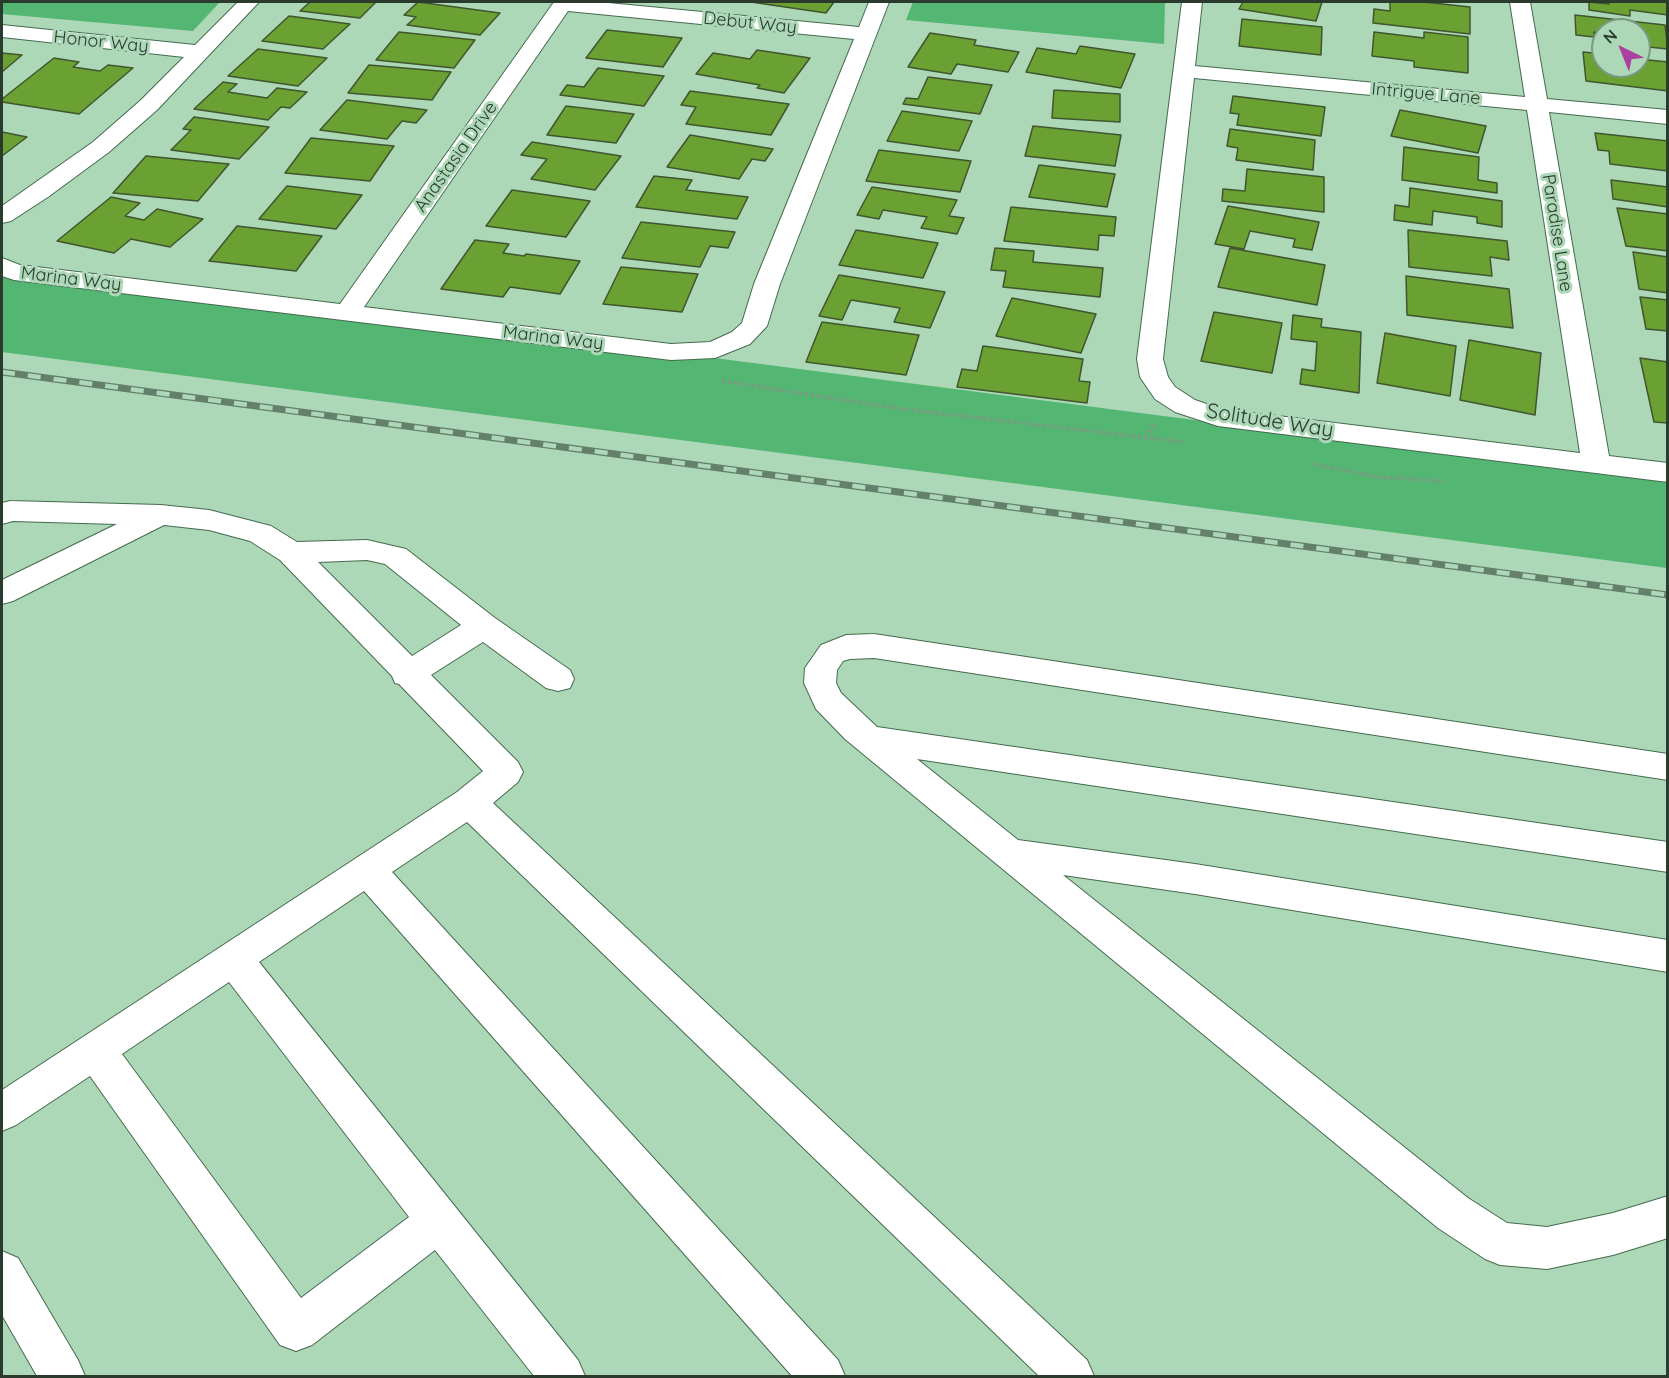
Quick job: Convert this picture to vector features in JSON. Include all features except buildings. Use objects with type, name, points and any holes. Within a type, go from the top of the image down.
[{"type":"street","points":[[2,216],[40,192],[101,147],[149,105],[249,2]]},
{"type":"street","name":"Marina Way","points":[[2,266],[14,272],[671,352],[715,350],[741,338],[754,326],[767,284],[879,2]]},
{"type":"street","name":"Solitude Way","points":[[1192,2],[1150,360],[1154,377],[1165,393],[1185,406],[1218,417],[1668,474]]},
{"type":"street","name":"Paradise Lane","points":[[1520,2],[1596,464]]},
{"type":"street","name":"Debut Way","points":[[563,3],[866,34]]},
{"type":"street","name":"Anastasia Drive","points":[[347,313],[563,3]]},
{"type":"street","name":"Honor Way","points":[[2,31],[201,52]]},
{"type":"street","name":"Intrigue Lane","points":[[1184,71],[1668,117]]},
{"type":"street","points":[[2,514],[10,511],[161,515],[209,520],[260,533],[291,554],[506,772],[469,802],[2,1112]]},
{"type":"street","points":[[2,593],[161,515]]},
{"type":"street","points":[[291,554],[367,550],[395,556],[484,626],[558,679]]},
{"type":"street","points":[[407,674],[484,626]]},
{"type":"street","points":[[1668,767],[874,646],[846,647],[832,653],[821,668],[820,683],[828,700],[867,739],[1453,1213],[1500,1244],[1547,1248],[1613,1234],[1668,1217]]},
{"type":"street","points":[[867,739],[1668,857]]},
{"type":"street","points":[[469,802],[1071,1377]]},
{"type":"street","points":[[1008,854],[1195,879],[1668,956]]},
{"type":"street","points":[[367,869],[822,1377]]},
{"type":"street","points":[[233,958],[562,1377]]},
{"type":"street","points":[[95,1050],[296,1329],[439,1221]]},
{"type":"street","points":[[2,1273],[62,1377]]},
{"type":"path","points":[[718,380],[902,409],[1192,443]]},
{"type":"path","points":[[1308,463],[1377,477],[1448,481]]},
{"type":"green space","points":[[2,2],[220,2],[193,31],[2,14]]},
{"type":"green space","points":[[913,2],[1165,2],[1164,44],[906,20]]},
{"type":"green space","points":[[2,266],[1667,481],[1667,568],[2,352]]},
{"type":"railway","points":[[2,372],[1668,595]]}]
